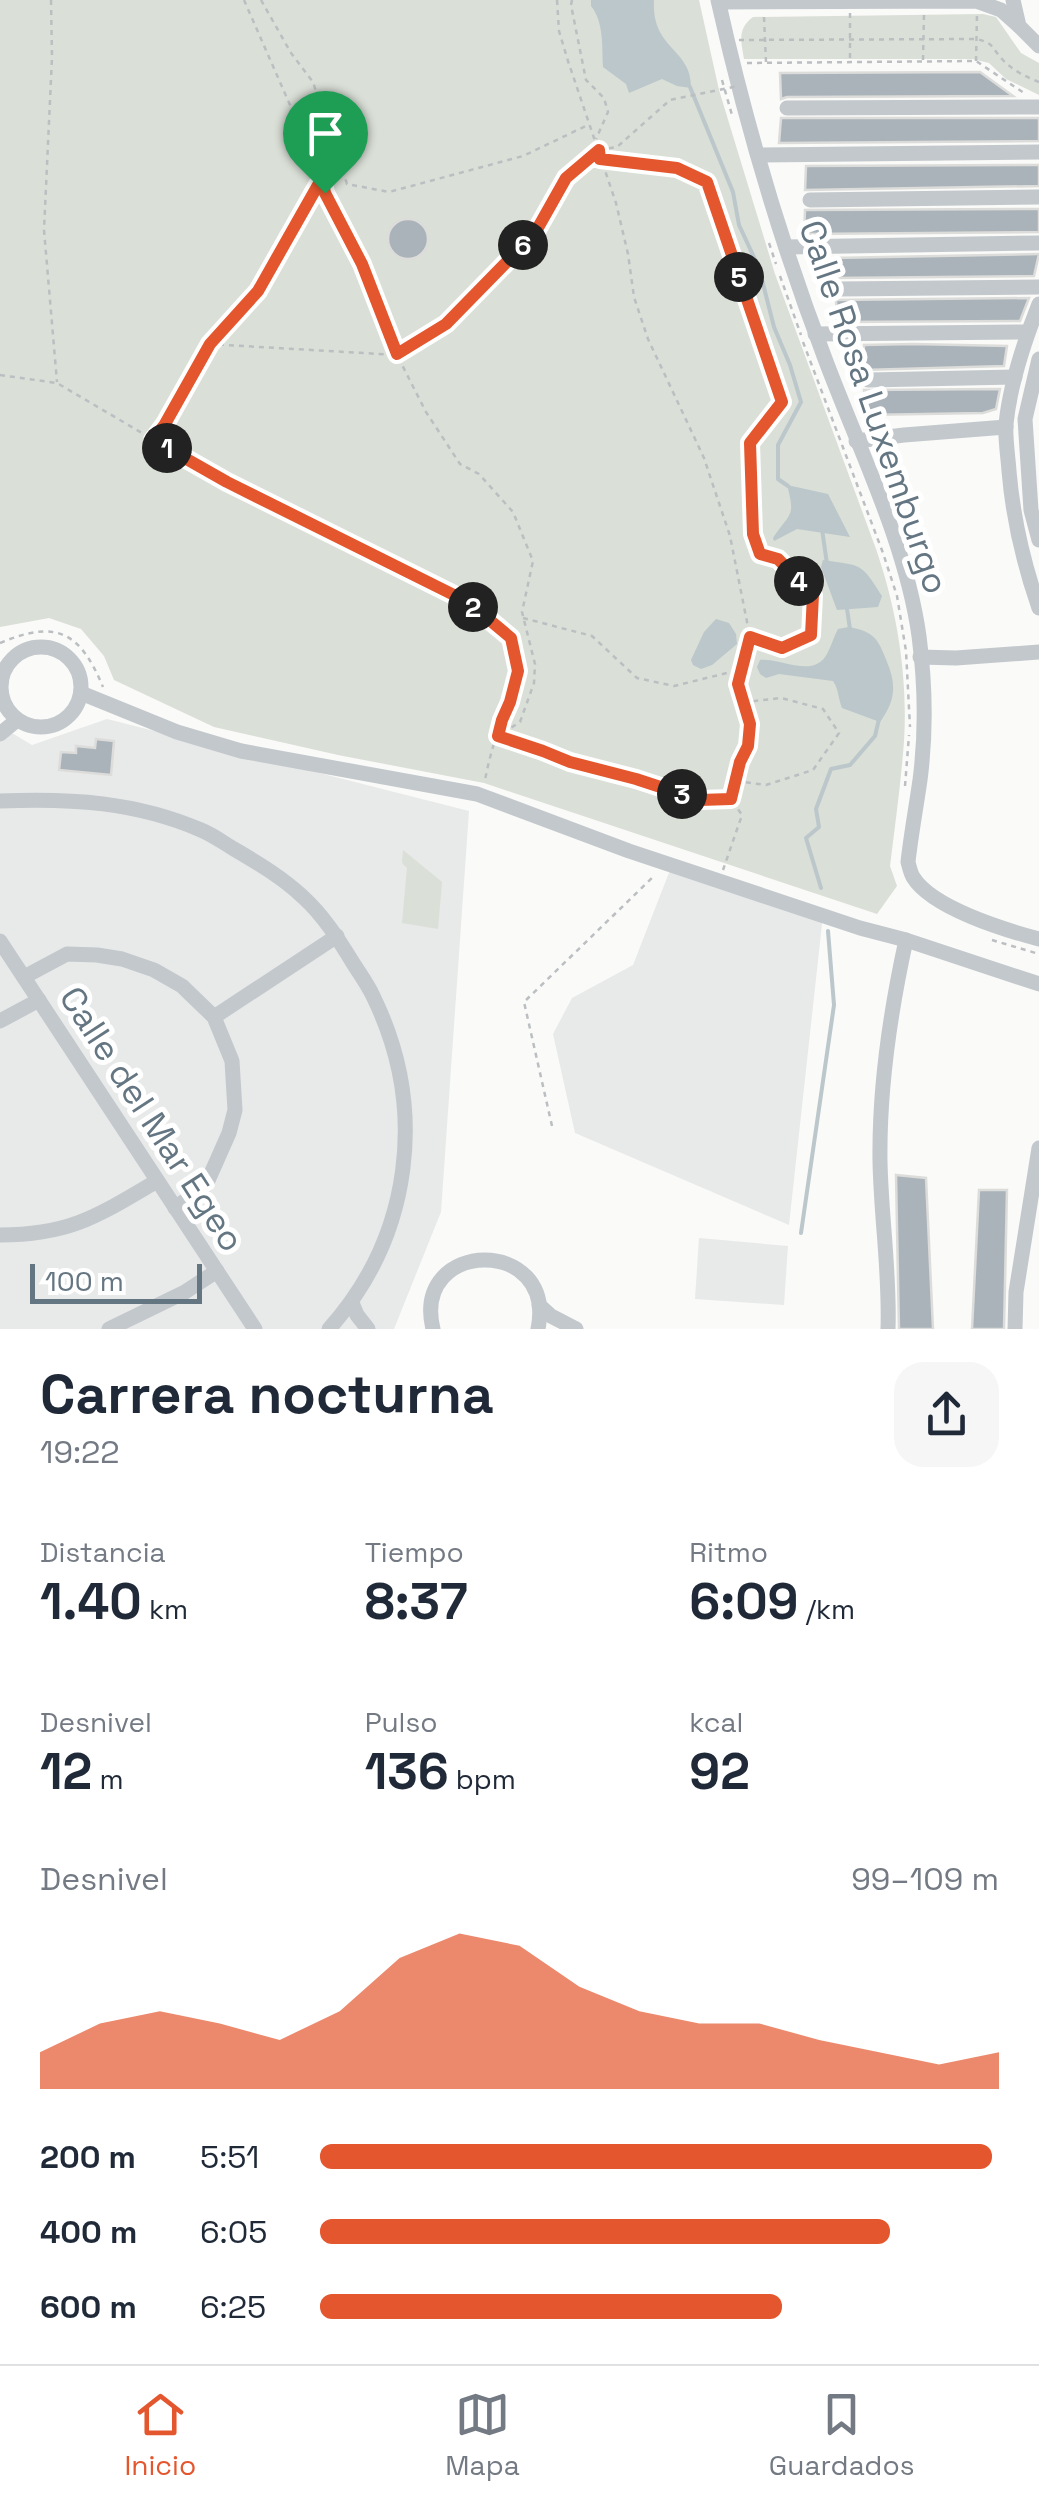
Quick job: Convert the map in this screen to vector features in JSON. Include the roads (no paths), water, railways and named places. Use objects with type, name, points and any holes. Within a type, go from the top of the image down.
[{"type":"street","points":[[1013,0],[1019,26]]},
{"type":"street","points":[[718,1],[977,3],[1000,10],[1039,46]]},
{"type":"street","name":"Calle Rosa Luxemburgo","points":[[718,1],[732,66],[786,246],[815,334],[898,550],[910,596],[923,696],[920,776],[908,862],[912,876],[922,888],[949,906],[995,927],[1039,939]]},
{"type":"street","points":[[787,108],[1034,101]]},
{"type":"street","points":[[758,155],[1039,152]]},
{"type":"street","points":[[810,200],[1039,198]]},
{"type":"street","points":[[786,246],[1039,242]]},
{"type":"street","points":[[838,289],[1039,287]]},
{"type":"street","points":[[1039,304],[1015,377],[1006,427],[1013,516],[1039,608]]},
{"type":"street","points":[[815,334],[1028,332]]},
{"type":"street","points":[[1039,360],[1025,419],[1030,510],[1039,540]]},
{"type":"street","points":[[868,380],[1015,377]]},
{"type":"street","points":[[856,441],[1006,427]]},
{"type":"street","points":[[38,647],[60,652],[77,670],[81,693],[71,714],[62,722],[39,728],[28,725],[17,720],[2,700],[4,662],[38,647]]},
{"type":"street","points":[[920,657],[1039,652]]},
{"type":"street","points":[[81,693],[177,732],[240,751],[477,794],[720,881],[1039,984]]},
{"type":"street","points":[[0,734],[17,720]]},
{"type":"street","points":[[0,800],[106,802],[203,831],[260,864],[303,897],[337,936],[373,996],[395,1054],[406,1119],[396,1213],[381,1252],[352,1303],[329,1329]]},
{"type":"street","points":[[214,1017],[337,936]]},
{"type":"street","points":[[888,1329],[880,1160],[884,1066],[906,940]]},
{"type":"street","name":"Calle del Mar Egeo","points":[[0,941],[255,1329]]},
{"type":"street","points":[[24,977],[67,954],[122,959],[154,970],[182,986],[214,1017],[232,1061],[234,1110],[229,1134],[206,1185],[175,1208]]},
{"type":"street","points":[[0,1021],[38,1000]]},
{"type":"street","points":[[1015,1329],[1016,1292],[1039,1148]]},
{"type":"street","points":[[0,1235],[46,1233],[70,1227],[98,1216],[157,1180]]},
{"type":"street","points":[[428,1328],[434,1290],[444,1276],[458,1265],[492,1258],[524,1274],[551,1316],[576,1329]]},
{"type":"street","points":[[108,1329],[185,1292],[217,1271]]},
{"type":"street","points":[[352,1303],[368,1329]]},
{"type":"street","points":[[538,1329],[540,1304]]},
{"type":"waterway","points":[[690,87],[733,192],[739,225],[759,268],[774,327],[801,402],[778,445],[778,479],[788,486]]},
{"type":"waterway","points":[[822,529],[827,564]]},
{"type":"waterway","points":[[847,609],[850,629]]},
{"type":"waterway","points":[[821,888],[806,838],[819,827],[816,809],[831,769],[850,765],[875,736],[879,719]]},
{"type":"waterway","points":[[801,1233],[834,1005],[828,931]]}]
